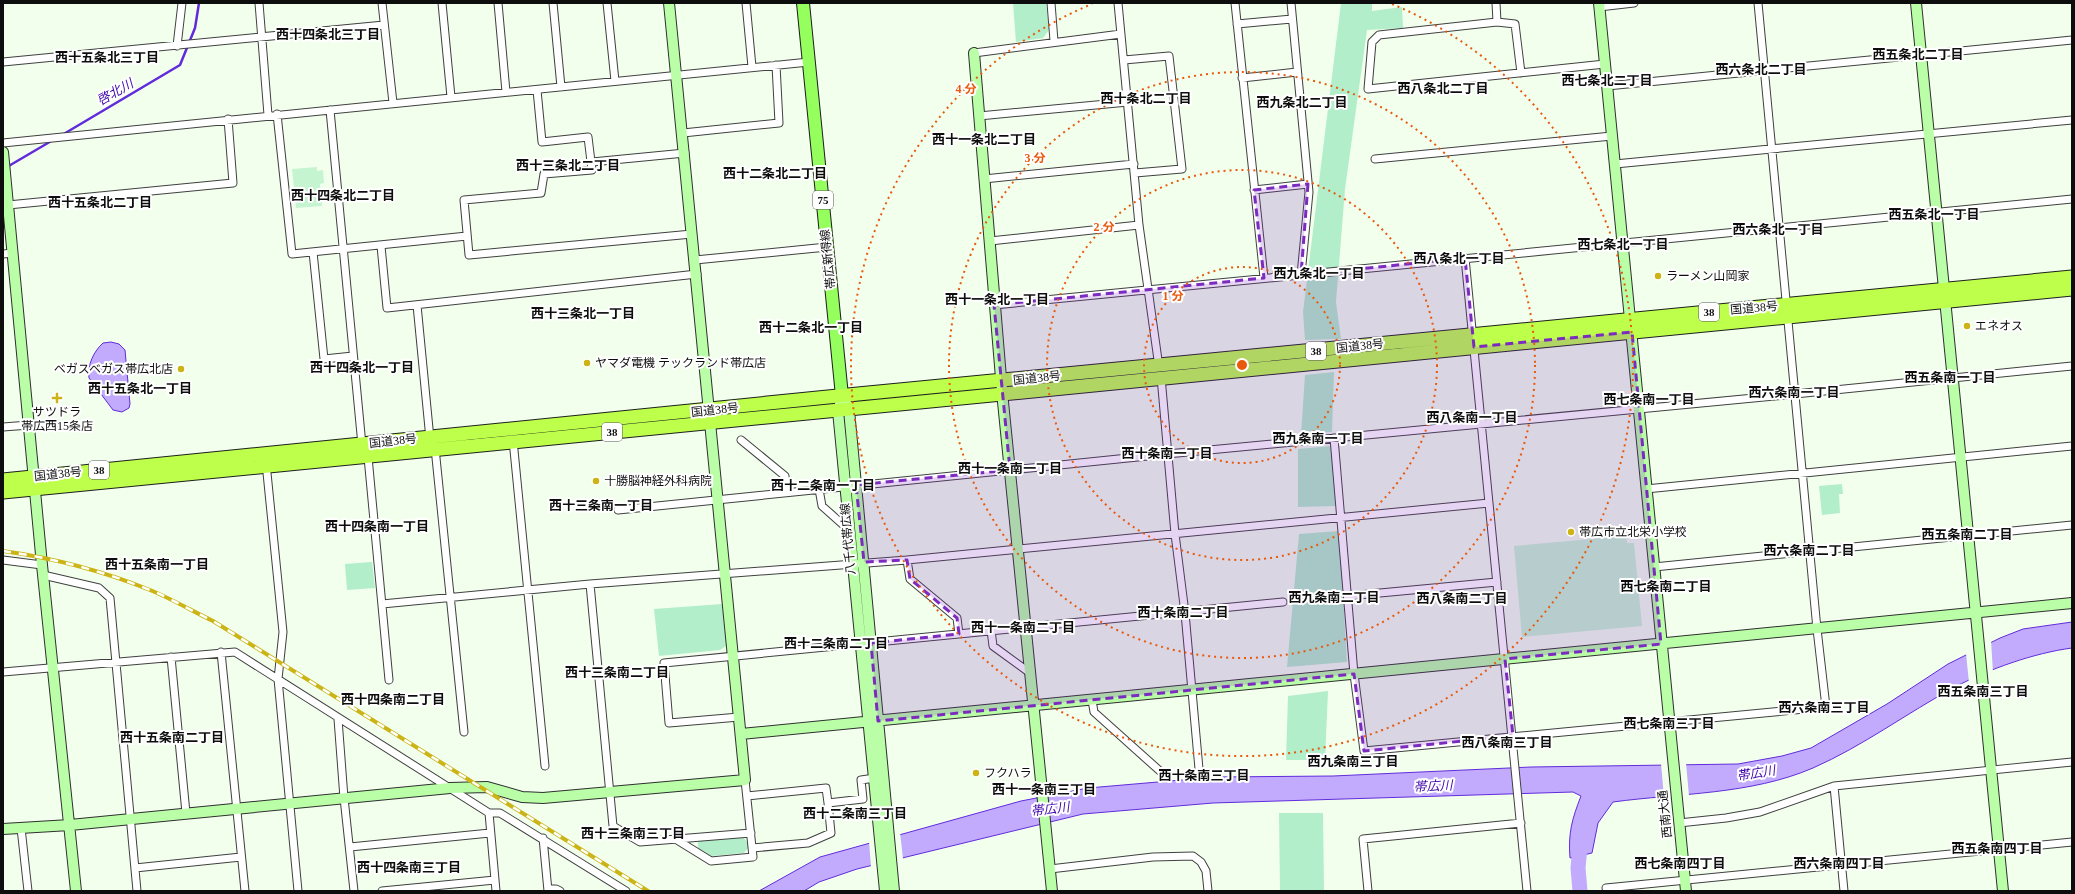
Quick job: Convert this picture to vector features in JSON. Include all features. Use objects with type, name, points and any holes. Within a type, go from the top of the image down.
[{"type":"highway","name":"国道38号","points":[[1944,297],[2072,277]]},
{"type":"highway","name":"国道38号","points":[[710,416],[843,410],[1002,388],[1474,341],[1944,297],[2072,289]]},
{"type":"highway","name":"国道38号","points":[[266,460],[368,457],[436,450],[513,436],[710,416],[842,396],[1002,388]]},
{"type":"highway","name":"国道38号","points":[[3,492],[34,483],[266,460],[362,445],[429,437],[513,436]]},
{"type":"highway","name":"国道38号","points":[[3,480],[34,483]]},
{"type":"main road","name":"帯広新得線","points":[[803,3],[842,396]]},
{"type":"street","points":[[177,46],[182,3]]},
{"type":"street","points":[[259,3],[268,115]]},
{"type":"street","points":[[382,3],[393,103]]},
{"type":"street","points":[[442,3],[451,97]]},
{"type":"street","points":[[498,3],[506,92]]},
{"type":"street","points":[[553,3],[561,87]]},
{"type":"street","points":[[607,3],[615,81]]},
{"type":"street","points":[[669,3],[685,153],[753,857],[711,861],[677,840]]},
{"type":"street","points":[[746,3],[752,67]]},
{"type":"street","points":[[1051,3],[1054,41]]},
{"type":"street","points":[[1118,3],[1147,290],[1160,372],[1185,612],[1199,769]]},
{"type":"street","points":[[1235,3],[1264,278]]},
{"type":"street","points":[[1290,3],[1308,184],[1301,275]]},
{"type":"street","points":[[1496,3],[1498,22]]},
{"type":"street","points":[[1599,5],[1634,3]]},
{"type":"street","points":[[1334,438],[1354,674],[1364,751],[1826,707],[1817,628],[1758,3]]},
{"type":"street","points":[[1916,3],[2003,891]]},
{"type":"street","name":"西南大通","points":[[1599,5],[1686,891]]},
{"type":"street","points":[[1237,24],[1292,19]]},
{"type":"street","points":[[1521,74],[1515,24],[1498,22],[1379,35],[1372,42],[1368,89],[1521,74],[1605,64]]},
{"type":"street","points":[[3,62],[384,25]]},
{"type":"street","points":[[1052,891],[994,305],[974,53],[1054,41],[1121,34]]},
{"type":"street","points":[[1607,86],[1764,69],[2072,40]]},
{"type":"street","points":[[1124,60],[1169,56],[1182,169],[1135,173]]},
{"type":"street","points":[[3,143],[277,114],[537,90],[809,62]]},
{"type":"street","points":[[683,133],[779,123],[776,65]]},
{"type":"street","points":[[1242,78],[1297,72]]},
{"type":"street","points":[[537,90],[542,142],[588,137],[592,170],[544,174],[541,193],[464,200],[469,255],[692,234]]},
{"type":"street","points":[[979,116],[1128,102]]},
{"type":"street","points":[[330,110],[362,445],[368,457],[389,680]]},
{"type":"street","points":[[277,114],[292,254],[467,236]]},
{"type":"street","points":[[8,205],[233,183],[228,119]]},
{"type":"street","points":[[1615,164],[2072,120]]},
{"type":"street","points":[[1375,159],[1612,136]]},
{"type":"street","points":[[3,152],[8,205],[8,254],[28,425],[76,891]]},
{"type":"street","points":[[592,162],[685,153]]},
{"type":"street","points":[[984,178],[1134,164]]},
{"type":"street","points":[[1254,190],[1308,184]]},
{"type":"street","points":[[994,305],[2072,199]]},
{"type":"street","points":[[990,241],[1140,225]]},
{"type":"street","points":[[381,246],[387,308],[696,274]]},
{"type":"street","points":[[695,260],[827,247]]},
{"type":"street","points":[[313,252],[324,359],[353,356]]},
{"type":"street","points":[[1465,258],[1527,891]]},
{"type":"street","points":[[417,305],[429,437],[436,450],[464,732]]},
{"type":"street","points":[[618,510],[1168,454],[1482,425],[2072,366]]},
{"type":"street","name":"八千代帯広線","points":[[842,396],[846,486],[850,531],[859,563]]},
{"type":"street","name":"八千代帯広線","points":[[843,410],[856,485],[859,563],[887,867],[885,891]]},
{"type":"street","points":[[3,427],[28,425]]},
{"type":"street","points":[[513,436],[545,766]]},
{"type":"street","points":[[741,440],[784,476],[787,492]]},
{"type":"street","points":[[1646,488],[2072,446]]},
{"type":"street","points":[[266,460],[283,632],[278,679],[298,891]]},
{"type":"street","points":[[819,489],[822,506],[850,531]]},
{"type":"street","points":[[382,604],[590,584],[907,560],[1489,503]]},
{"type":"street","points":[[1654,567],[2072,525]]},
{"type":"street","points":[[3,560],[42,570],[98,588],[110,598],[137,891]]},
{"type":"street","points":[[907,560],[910,579],[957,618],[959,634]]},
{"type":"street","points":[[1348,596],[1497,582]]},
{"type":"street","points":[[590,584],[611,792],[613,826],[640,842],[751,833]]},
{"type":"street","points":[[739,717],[669,723],[664,663],[1283,602]]},
{"type":"street","points":[[741,734],[2072,603]]},
{"type":"street","points":[[991,630],[993,646],[1030,673]]},
{"type":"street","points":[[221,652],[245,891]]},
{"type":"street","points":[[3,672],[221,652],[235,652],[338,719],[488,813],[500,813],[543,838],[626,891]]},
{"type":"street","points":[[171,657],[186,814]]},
{"type":"street","points":[[1092,700],[1094,712],[1161,772]]},
{"type":"street","points":[[338,719],[344,798],[354,891]]},
{"type":"street","name":"八千代帯広線","points":[[874,722],[875,778],[884,832]]},
{"type":"street","points":[[1679,823],[1726,818],[1760,812],[1834,786],[2072,762]]},
{"type":"street","points":[[828,803],[863,799],[861,780],[875,778]]},
{"type":"street","points":[[3,829],[70,825],[450,788],[487,787],[522,797],[543,798],[745,780]]},
{"type":"street","points":[[1834,786],[1844,891]]},
{"type":"street","points":[[747,796],[826,788],[831,833],[808,843],[752,848]]},
{"type":"street","points":[[488,813],[496,891]]},
{"type":"street","points":[[1368,891],[1363,839],[1521,823]]},
{"type":"street","points":[[21,828],[28,891]]},
{"type":"street","points":[[350,847],[490,833]]},
{"type":"street","points":[[543,838],[548,890],[556,889],[560,891]]},
{"type":"street","points":[[1606,888],[1999,848],[2072,842]]},
{"type":"street","points":[[1050,869],[1152,857],[1193,856],[1201,862],[1206,871],[1208,891]]},
{"type":"street","points":[[135,868],[242,857]]},
{"type":"street","name":"八千代帯広線","points":[[887,867],[894,891]]},
{"type":"street","points":[[382,891],[495,880]]},
{"type":"highlighted area","points":[[1308,184],[1301,275],[1465,258],[1474,347],[1632,332],[1661,644],[1505,659],[1513,736],[1364,751],[1354,674],[878,721],[871,643],[959,634],[957,618],[910,579],[907,560],[864,562],[856,485],[1010,470],[994,305],[1264,278],[1254,190]]},
{"type":"green space","points":[[1013,3],[1046,3],[1049,30],[1043,38],[1016,42]]},
{"type":"green space","points":[[1341,3],[1372,3],[1372,11],[1402,7],[1403,28],[1367,30],[1345,189],[1336,302],[1341,339],[1305,340],[1303,312]]},
{"type":"green space","points":[[317,167],[317,171],[323,170],[324,183],[320,184],[322,206],[296,208],[292,169]]},
{"type":"green space","points":[[1334,372],[1332,432],[1301,434],[1305,375]]},
{"type":"green space","points":[[1332,446],[1337,506],[1298,507],[1298,449]]},
{"type":"green space","points":[[1842,484],[1843,494],[1839,494],[1840,513],[1822,515],[1819,486]]},
{"type":"green space","points":[[1339,531],[1347,662],[1287,667],[1299,534]]},
{"type":"green space","points":[[1626,536],[1627,543],[1634,543],[1642,626],[1522,637],[1514,546]]},
{"type":"green space","points":[[372,562],[375,588],[347,590],[345,564]]},
{"type":"green space","points":[[722,604],[726,646],[720,650],[659,656],[654,609]]},
{"type":"green space","points":[[1328,691],[1325,760],[1286,760],[1288,696]]},
{"type":"green space","points":[[1279,813],[1323,813],[1324,891],[1280,891]]},
{"type":"green space","points":[[743,837],[747,842],[748,848],[744,853],[711,856],[698,848],[698,841]]},
{"type":"water","points":[[111,342],[119,344],[125,350],[130,404],[129,408],[122,412],[113,410],[89,378],[90,363],[94,354],[103,343]]},
{"type":"water","name":"帯広川","points":[[2072,622],[2072,648],[2057,650],[2027,658],[1968,680],[1850,750],[1813,768],[1789,777],[1739,788],[1714,792],[1613,802],[1598,823],[1592,853],[1570,858],[1571,826],[1581,796],[1573,792],[1213,803],[1083,814],[857,869],[819,882],[804,891],[759,891],[820,857],[1021,801],[1088,788],[1216,777],[1333,776],[1531,767],[1738,764],[1782,756],[1811,748],[1887,704],[1948,664],[2000,638],[2023,629]]},
{"type":"pier","points":[[1991,640],[1993,673],[1969,683],[1966,653]]},
{"type":"pier","points":[[1661,763],[1686,763],[1689,796],[1664,798]]},
{"type":"pier","points":[[900,832],[903,859],[871,867],[869,841]]},
{"type":"waterway","name":"啓北川","points":[[62,135],[180,65],[195,28],[199,3]]},
{"type":"waterway","name":"啓北川","points":[[7,167],[53,140]]},
{"type":"waterway","points":[[1580,891],[1578,868],[1581,836]]},
{"type":"railway","points":[[3,551],[59,561],[96,571],[132,583],[158,594],[213,621],[648,891]]},
{"type":"place","name":"ラーメン山岡家","points":[[1658,276]]},
{"type":"place","name":"エネオス","points":[[1967,326]]},
{"type":"place","name":"ヤマダ電機 テックランド帯広店","points":[[587,363]]},
{"type":"place","name":"ベガスベガス帯広北店","points":[[181,369]]},
{"type":"place","name":"サツドラ 帯広西15条店","points":[[57,398]]},
{"type":"place","name":"十勝脳神経外科病院","points":[[596,481]]},
{"type":"place","name":"帯広市立北栄小学校","points":[[1571,532]]},
{"type":"place","name":"フクハラ","points":[[976,773]]},
{"type":"district","name":"西十四条北三丁目","points":[[328,34]]},
{"type":"district","name":"西五条北二丁目","points":[[1918,54]]},
{"type":"district","name":"西十五条北三丁目","points":[[107,57]]},
{"type":"district","name":"西六条北二丁目","points":[[1761,69]]},
{"type":"district","name":"西七条北二丁目","points":[[1607,80]]},
{"type":"district","name":"西八条北二丁目","points":[[1443,88]]},
{"type":"district","name":"西十条北二丁目","points":[[1146,98]]},
{"type":"district","name":"西九条北二丁目","points":[[1302,102]]},
{"type":"district","name":"西十一条北二丁目","points":[[984,139]]},
{"type":"district","name":"西十三条北二丁目","points":[[568,165]]},
{"type":"district","name":"西十二条北二丁目","points":[[775,173]]},
{"type":"district","name":"西十四条北二丁目","points":[[343,195]]},
{"type":"district","name":"西十五条北二丁目","points":[[100,202]]},
{"type":"district","name":"西五条北一丁目","points":[[1934,214]]},
{"type":"district","name":"西六条北一丁目","points":[[1778,229]]},
{"type":"district","name":"西七条北一丁目","points":[[1623,244]]},
{"type":"district","name":"西八条北一丁目","points":[[1459,258]]},
{"type":"district","name":"西九条北一丁目","points":[[1319,273]]},
{"type":"district","name":"西十一条北一丁目","points":[[997,299]]},
{"type":"district","name":"西十三条北一丁目","points":[[583,313]]},
{"type":"district","name":"西十二条北一丁目","points":[[811,327]]},
{"type":"district","name":"西十四条北一丁目","points":[[362,367]]},
{"type":"district","name":"西五条南一丁目","points":[[1950,377]]},
{"type":"district","name":"西十五条北一丁目","points":[[140,388]]},
{"type":"district","name":"西六条南一丁目","points":[[1794,392]]},
{"type":"district","name":"西七条南一丁目","points":[[1649,399]]},
{"type":"district","name":"西八条南一丁目","points":[[1472,417]]},
{"type":"district","name":"西九条南一丁目","points":[[1318,438]]},
{"type":"district","name":"西十条南一丁目","points":[[1167,453]]},
{"type":"district","name":"西十一条南一丁目","points":[[1010,468]]},
{"type":"district","name":"西十二条南一丁目","points":[[823,485]]},
{"type":"district","name":"西十三条南一丁目","points":[[601,505]]},
{"type":"district","name":"西十四条南一丁目","points":[[377,526]]},
{"type":"district","name":"西五条南二丁目","points":[[1967,534]]},
{"type":"district","name":"西六条南二丁目","points":[[1809,550]]},
{"type":"district","name":"西十五条南一丁目","points":[[157,564]]},
{"type":"district","name":"西七条南二丁目","points":[[1666,586]]},
{"type":"district","name":"西九条南二丁目","points":[[1334,597]]},
{"type":"district","name":"西八条南二丁目","points":[[1462,598]]},
{"type":"district","name":"西十条南二丁目","points":[[1183,612]]},
{"type":"district","name":"西十一条南二丁目","points":[[1023,627]]},
{"type":"district","name":"西十二条南二丁目","points":[[836,643]]},
{"type":"district","name":"西十三条南二丁目","points":[[617,672]]},
{"type":"district","name":"西五条南三丁目","points":[[1983,691]]},
{"type":"district","name":"西十四条南二丁目","points":[[393,699]]},
{"type":"district","name":"西六条南三丁目","points":[[1824,707]]},
{"type":"district","name":"西七条南三丁目","points":[[1669,723]]},
{"type":"district","name":"西十五条南二丁目","points":[[172,737]]},
{"type":"district","name":"西八条南三丁目","points":[[1507,742]]},
{"type":"district","name":"西九条南三丁目","points":[[1353,761]]},
{"type":"district","name":"西十条南三丁目","points":[[1204,775]]},
{"type":"district","name":"西十一条南三丁目","points":[[1044,789]]},
{"type":"district","name":"西十二条南三丁目","points":[[855,813]]},
{"type":"district","name":"西十三条南三丁目","points":[[633,833]]},
{"type":"district","name":"西五条南四丁目","points":[[1997,848]]},
{"type":"district","name":"西七条南四丁目","points":[[1680,863]]},
{"type":"district","name":"西六条南四丁目","points":[[1839,863]]},
{"type":"district","name":"西十四条南三丁目","points":[[409,867]]}]
